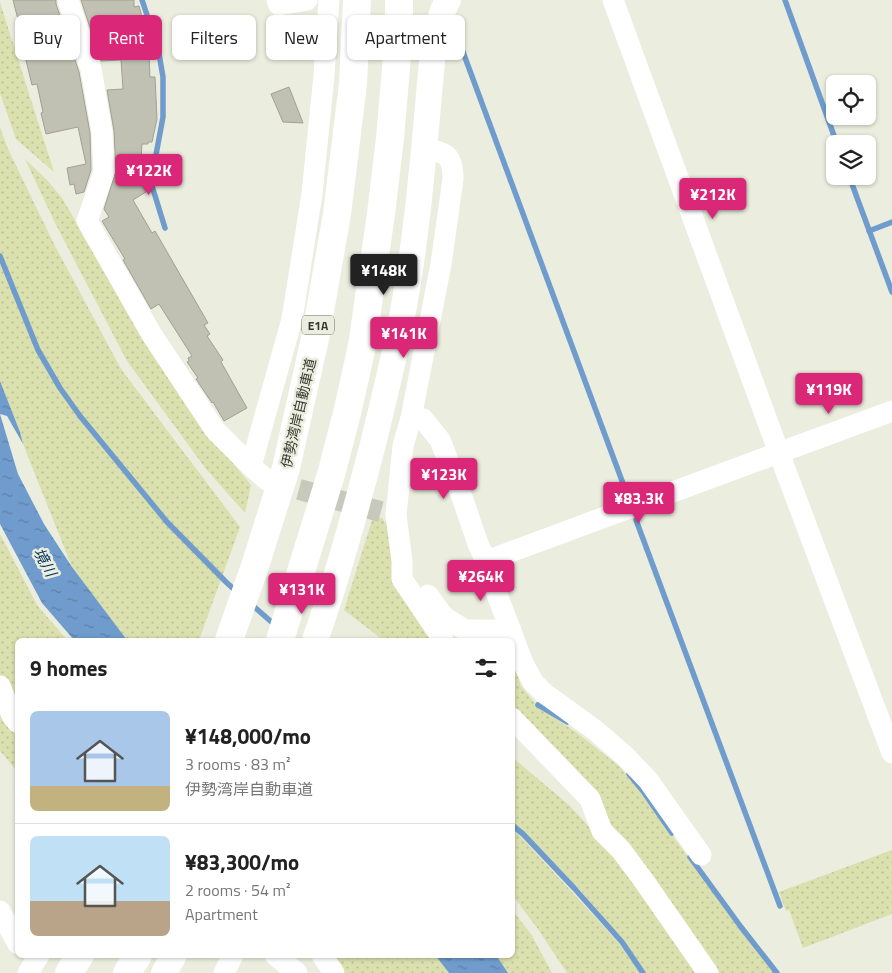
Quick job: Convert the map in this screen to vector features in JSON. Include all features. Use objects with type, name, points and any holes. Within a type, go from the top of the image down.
[{"type":"highway","name":"伊勢湾岸自動車道","points":[[230,638],[254,570],[286,468],[316,334],[337,214],[349,121],[353,84],[357,0]]},
{"type":"highway","points":[[281,638],[332,470],[362,346],[390,138],[399,33],[399,0]]},
{"type":"highway","points":[[69,973],[78,958]]},
{"type":"highway","points":[[127,973],[136,958]]},
{"type":"street","points":[[68,0],[91,69],[102,132],[104,172],[87,221],[152,335],[215,430],[250,466],[268,481]]},
{"type":"street","points":[[277,0],[279,6],[307,0]]},
{"type":"street","points":[[250,466],[292,319],[312,194],[324,76],[329,0]]},
{"type":"street","points":[[613,0],[779,453],[892,753]]},
{"type":"street","points":[[316,638],[348,538],[364,479],[401,321],[415,232],[434,40],[442,2]]},
{"type":"street","points":[[424,148],[440,152],[449,157],[453,167],[453,179],[441,264],[411,418],[403,446],[389,514],[402,561],[402,579],[441,638]]},
{"type":"street","points":[[486,561],[892,411]]},
{"type":"street","points":[[411,418],[423,418],[440,440],[514,638]]},
{"type":"street","points":[[402,561],[444,617],[465,630],[511,630]]},
{"type":"street","points":[[515,641],[532,682],[595,730],[625,756],[648,780],[701,855]]},
{"type":"street","points":[[0,676],[15,691]]},
{"type":"street","points":[[0,686],[15,720]]},
{"type":"street","points":[[515,721],[590,799],[602,832],[621,850],[708,973]]},
{"type":"street","points":[[0,911],[15,938]]},
{"type":"street","points":[[164,973],[172,958]]},
{"type":"street","points":[[224,973],[231,958]]},
{"type":"street","points":[[279,958],[297,973]]},
{"type":"street","points":[[324,958],[334,973]]},
{"type":"green space","points":[[0,2],[15,49],[15,60],[18,60],[54,172],[16,139],[0,93]]},
{"type":"green space","points":[[0,127],[7,147],[54,244],[121,369],[240,527],[200,638],[125,638],[72,567],[0,381]]},
{"type":"green space","points":[[25,159],[47,180],[62,198],[188,409],[251,485],[245,513],[206,469],[127,361],[56,225]]},
{"type":"green space","points":[[373,517],[382,518],[392,533],[434,638],[380,638],[344,610]]},
{"type":"green space","points":[[0,534],[37,605],[65,638],[15,638],[15,769],[0,751]]},
{"type":"green space","points":[[515,669],[521,686],[539,708],[576,732],[619,766],[641,792],[740,929],[775,973],[715,973],[515,711]]},
{"type":"green space","points":[[515,760],[569,805],[613,851],[701,973],[646,973],[625,943],[581,891],[515,825]]},
{"type":"green space","points":[[515,831],[619,943],[640,973],[567,973],[515,899]]},
{"type":"green space","points":[[892,850],[892,914],[803,948],[789,910],[786,911],[779,892]]},
{"type":"green space","points":[[515,914],[531,934],[552,973],[508,973],[498,958],[515,958]]},
{"type":"green space","points":[[330,958],[437,958],[449,973],[343,973]]},
{"type":"water","points":[[0,381],[23,444],[7,416],[0,414]]},
{"type":"water","name":"境川","points":[[0,414],[18,474],[44,524],[72,567],[125,638],[72,638],[42,603],[0,524]]},
{"type":"water","points":[[437,958],[498,958],[508,973],[449,973]]},
{"type":"building","points":[[13,0],[56,0],[60,15],[17,15]]},
{"type":"building","points":[[81,0],[134,0],[134,7],[139,6],[141,15],[90,15],[90,27]]},
{"type":"building","points":[[26,60],[75,60],[79,72],[90,133],[91,170],[84,192],[76,194],[74,184],[70,185],[67,168],[86,164],[78,127],[46,134],[37,84],[32,85]]},
{"type":"building","points":[[121,60],[149,60],[150,77],[155,77],[157,119],[152,142],[142,144],[140,174],[144,182],[141,184],[146,192],[133,200],[152,233],[155,231],[208,323],[204,325],[210,334],[207,336],[223,360],[221,362],[247,408],[224,421],[187,362],[189,361],[188,358],[192,356],[159,304],[151,309],[123,260],[125,259],[102,221],[109,217],[104,209],[116,171],[114,131],[107,90],[123,89]]},
{"type":"building","points":[[289,87],[303,123],[283,122],[271,94]]},
{"type":"waterway","points":[[142,0],[158,48],[163,77],[163,117],[151,174],[152,186],[165,228]]},
{"type":"waterway","points":[[785,0],[834,135]]},
{"type":"waterway","points":[[465,57],[628,497]]},
{"type":"waterway","points":[[852,185],[892,292]]},
{"type":"waterway","points":[[869,231],[892,222]]},
{"type":"waterway","points":[[0,256],[38,350],[60,388],[80,416],[167,522],[238,593]]},
{"type":"waterway","points":[[636,520],[780,906]]},
{"type":"waterway","points":[[251,604],[276,626]]},
{"type":"waterway","points":[[538,705],[567,722]]},
{"type":"waterway","points":[[629,774],[672,833]]},
{"type":"waterway","points":[[515,827],[574,888],[622,942],[643,973]]},
{"type":"waterway","points":[[690,857],[777,973]]},
{"type":"tunnel","points":[[268,481],[382,512]]}]
